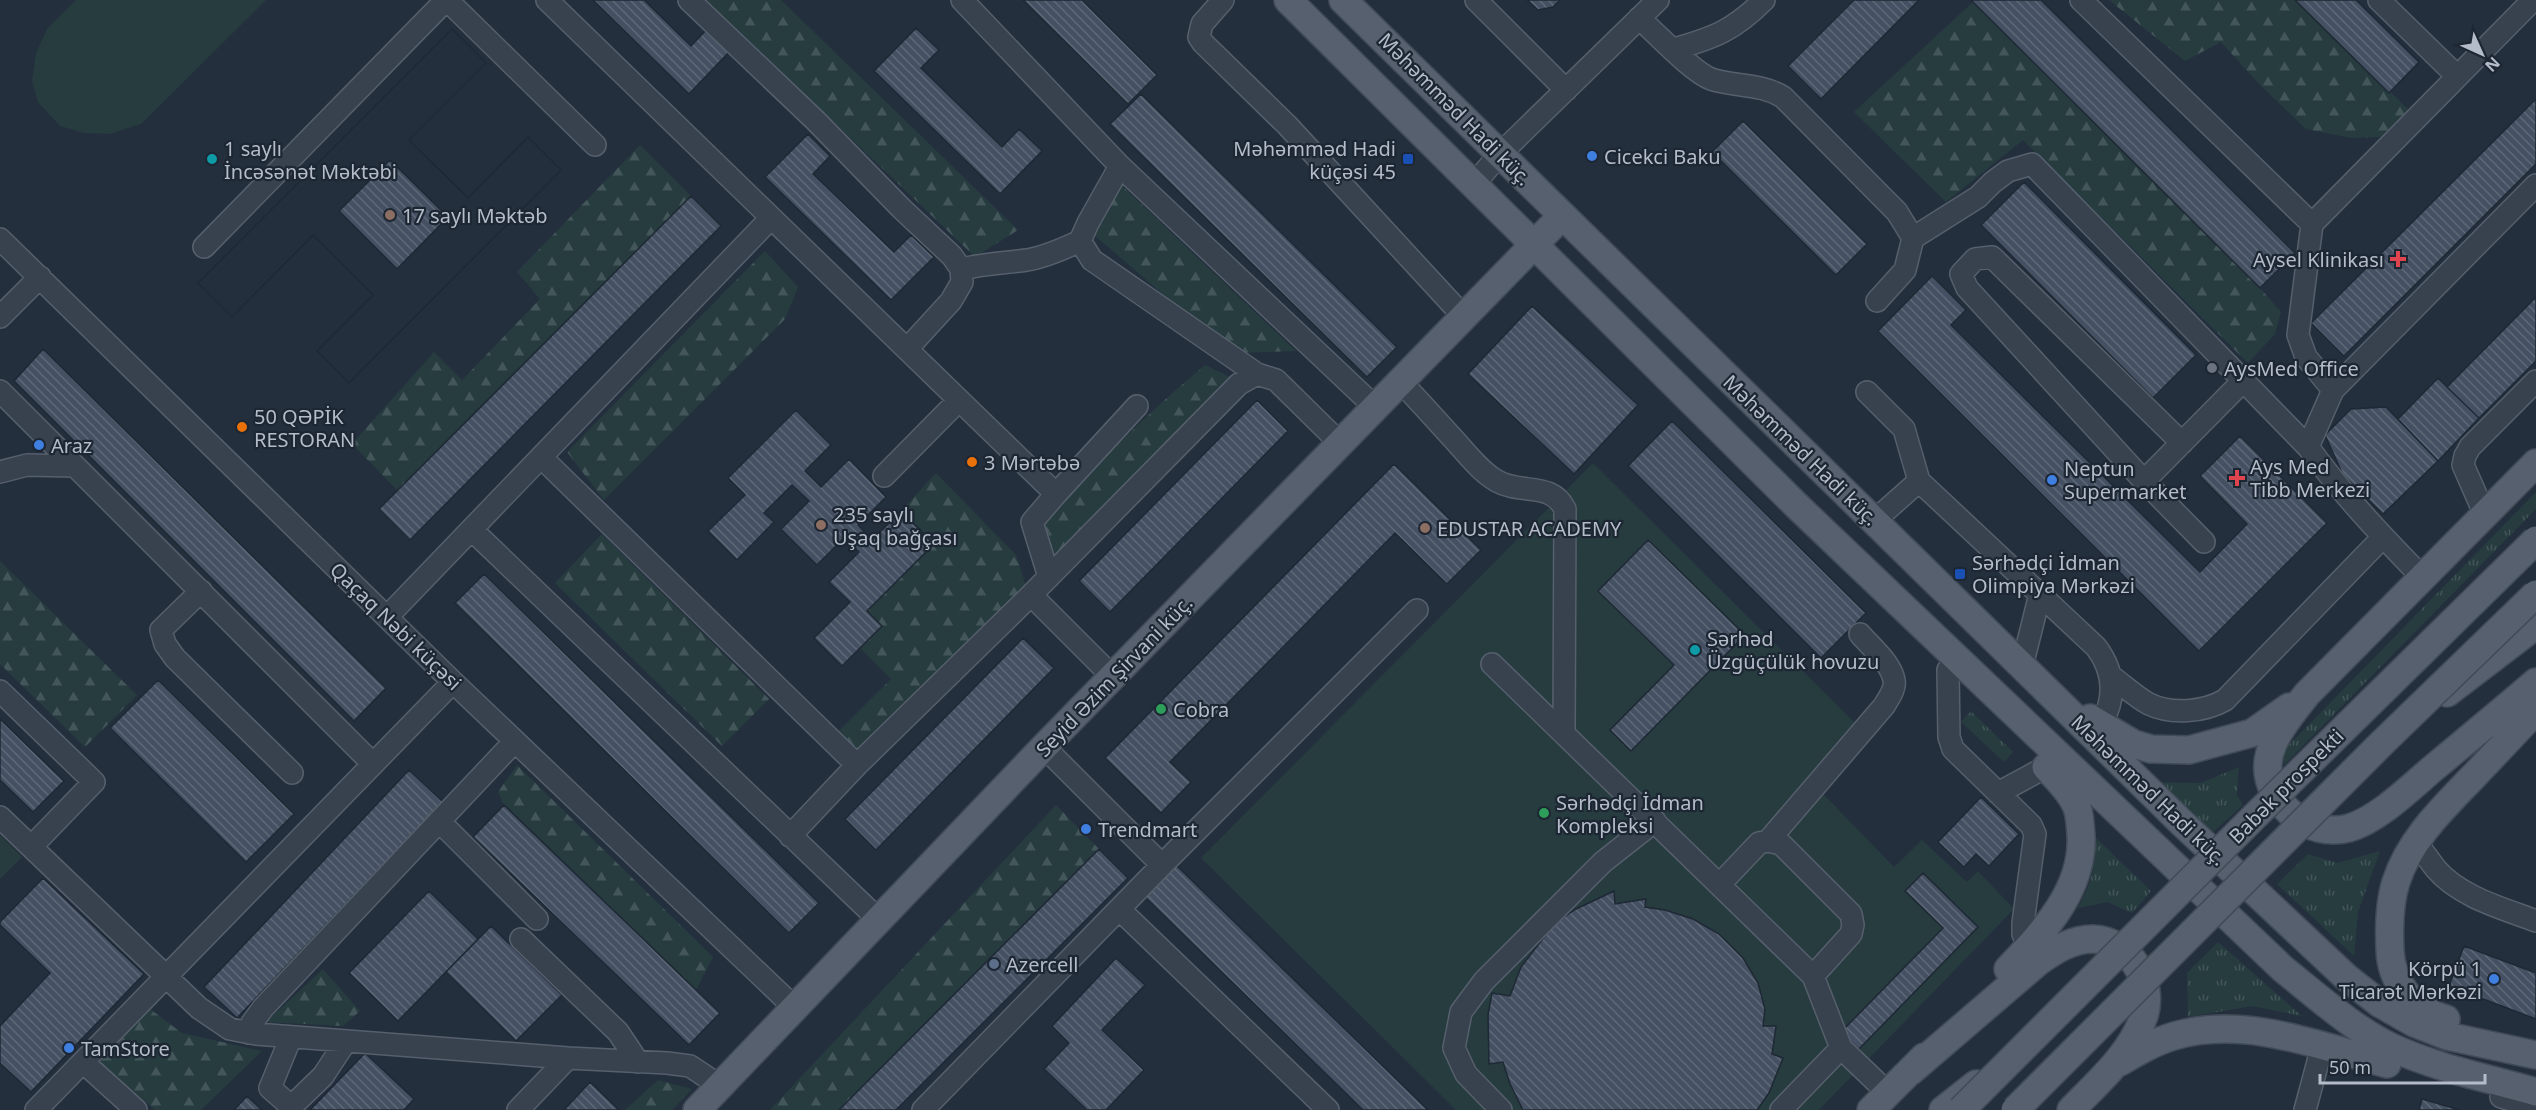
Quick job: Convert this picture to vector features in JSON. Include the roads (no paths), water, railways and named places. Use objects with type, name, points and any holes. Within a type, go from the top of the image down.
[{"type":"main road","name":"Məhəmməd Hadi küç.","points":[[1288,0],[1796,505],[2283,969],[2319,997],[2391,1046],[2419,1058],[2536,1092]]},
{"type":"main road","name":"Məhəmməd Hadi küç.","points":[[1343,0],[2260,899],[2346,978],[2379,1003],[2447,1036],[2536,1055]]},
{"type":"main road","name":"Seyid Əzim Şirvani küç.","points":[[697,1110],[1044,747],[1562,216]]},
{"type":"main road","points":[[2536,463],[2307,694],[2277,733],[2270,752],[2268,770],[2272,788],[2283,806],[2298,820],[2330,830],[2350,828],[2379,812],[2402,795],[2536,682]]},
{"type":"main road","points":[[1796,505],[1846,570],[2046,767],[2299,1000],[2330,1027],[2387,1064]]},
{"type":"main road","name":"Babək prospekti","points":[[1961,1110],[2536,538]]},
{"type":"main road","name":"Babək prospekti","points":[[2016,1110],[2382,743],[2536,594]]},
{"type":"main road","points":[[2382,743],[2536,625]]},
{"type":"main road","points":[[2027,671],[2101,725],[2134,744],[2151,749],[2189,750],[2252,732],[2307,694]]},
{"type":"main road","points":[[2536,711],[2429,822],[2404,862],[2396,884],[2390,918],[2391,963],[2397,980],[2406,994],[2423,1009],[2437,1017],[2536,1047]]},
{"type":"main road","points":[[1880,1101],[2029,947],[2062,904],[2073,881],[2081,840],[2076,804],[2046,767]]},
{"type":"main road","points":[[1911,1071],[2056,949],[2075,941],[2094,939],[2127,953],[2146,984],[2147,1001],[2144,1016],[2116,1064],[2071,1110]]},
{"type":"main road","points":[[2116,1064],[2148,1046],[2174,1036],[2202,1030],[2257,1031],[2387,1064],[2406,1072],[2501,1096],[2536,1102]]},
{"type":"main road","points":[[1943,1110],[2034,1038]]},
{"type":"street","points":[[204,247],[447,0],[596,145]]},
{"type":"street","points":[[547,0],[1056,494]]},
{"type":"street","points":[[689,0],[816,121],[902,209],[952,256],[961,269],[962,282],[951,301],[907,349]]},
{"type":"street","points":[[962,0],[1120,166],[1377,408]]},
{"type":"street","points":[[1223,0],[1202,24],[1199,37],[1203,43],[1287,124],[1464,317]]},
{"type":"street","points":[[1476,0],[1566,90]]},
{"type":"street","points":[[1474,184],[1500,154],[1658,0]]},
{"type":"street","points":[[1674,50],[1711,39],[1744,20],[1764,0]]},
{"type":"street","points":[[2081,0],[2312,224]]},
{"type":"street","points":[[2379,0],[2457,76]]},
{"type":"street","points":[[2333,390],[2306,357],[2298,335],[2312,224],[2526,2]]},
{"type":"street","points":[[1640,18],[1698,71],[1710,79],[1769,89],[1783,97],[1897,212],[1913,238]]},
{"type":"street","points":[[1877,301],[1905,270],[1913,238],[1978,197],[2008,171],[2032,164],[2308,447],[2325,471],[2422,578]]},
{"type":"street","points":[[961,269],[995,262],[1027,260],[1054,253],[1080,241],[1120,166]]},
{"type":"street","points":[[2308,447],[2333,390],[2536,185]]},
{"type":"street","points":[[387,617],[771,218]]},
{"type":"street","name":"Qaçaq Nəbi küçəsi","points":[[0,239],[453,682],[796,1009]]},
{"type":"street","points":[[1080,241],[1092,260],[1257,374],[1276,380],[1341,444]]},
{"type":"street","points":[[2182,442],[1992,257],[1976,259],[1961,274],[1967,288],[2144,481],[2204,542]]},
{"type":"street","points":[[0,317],[40,277]]},
{"type":"street","points":[[790,836],[857,765],[1031,595],[1239,384],[1257,374]]},
{"type":"street","points":[[2144,481],[2243,381]]},
{"type":"street","points":[[2485,515],[2463,465],[2465,456],[2470,447],[2536,381]]},
{"type":"street","points":[[1401,382],[1477,465],[1497,481],[1528,491],[1550,492],[1560,498],[1565,509],[1564,734]]},
{"type":"street","points":[[0,391],[373,764]]},
{"type":"street","points":[[1867,392],[1904,429],[1919,481],[2096,647],[2104,658],[2111,676],[2112,699],[2101,725]]},
{"type":"street","points":[[884,476],[959,400]]},
{"type":"street","points":[[1049,577],[1032,522],[1137,406]]},
{"type":"street","points":[[542,458],[857,765]]},
{"type":"street","points":[[0,472],[27,465],[74,465]]},
{"type":"street","points":[[1874,521],[1919,481]]},
{"type":"street","points":[[472,530],[880,921]]},
{"type":"street","points":[[2111,676],[2149,704],[2187,712],[2214,706],[2225,700],[2383,537]]},
{"type":"street","points":[[201,591],[160,630],[165,644],[175,658],[292,773]]},
{"type":"street","points":[[2027,671],[2040,594]]},
{"type":"street","points":[[1031,595],[1113,677]]},
{"type":"street","points":[[923,1110],[1162,865],[1417,610]]},
{"type":"street","points":[[1768,841],[1884,706],[1892,691],[1894,680],[1886,664],[1860,634]]},
{"type":"street","points":[[1492,664],[1813,976],[1841,1048],[1880,1101]]},
{"type":"street","points":[[1948,670],[1949,737],[1953,749],[2031,825],[2035,834],[2023,923],[2023,934],[2029,947]]},
{"type":"street","points":[[36,1110],[453,682]]},
{"type":"street","points":[[0,692],[94,782],[31,847]]},
{"type":"street","points":[[249,1033],[252,1023],[263,1008],[515,741]]},
{"type":"street","points":[[1044,747],[1162,865]]},
{"type":"street","points":[[1998,794],[2046,767]]},
{"type":"street","points":[[0,816],[165,977],[199,1008],[230,1029],[291,1037],[690,1066],[720,1086]]},
{"type":"street","points":[[439,821],[537,919]]},
{"type":"street","points":[[1501,1110],[1466,1074],[1454,1048],[1461,1012],[1484,981],[1603,862],[1655,821]]},
{"type":"street","points":[[1720,884],[1759,843],[1768,841],[1781,844],[1851,914],[1851,934],[1813,976]]},
{"type":"street","points":[[2416,842],[2437,870],[2457,885],[2484,902],[2536,921]]},
{"type":"street","points":[[1119,909],[1329,1110]]},
{"type":"street","points":[[521,939],[618,1032],[638,1062]]},
{"type":"street","points":[[291,1037],[270,1088],[286,1102],[295,1103],[323,1076],[346,1041]]},
{"type":"street","points":[[2305,1110],[2322,1047]]},
{"type":"street","points":[[1781,1110],[1841,1048]]},
{"type":"street","points":[[518,1110],[567,1058]]},
{"type":"street","points":[[83,1062],[136,1110]]},
{"type":"street","points":[[2501,1096],[2536,1107]]},
{"type":"place","name":"Cicekci Baku","points":[[1592,156]]},
{"type":"place","name":"1 saylı İncəsənət Məktəbi","points":[[212,159]]},
{"type":"place","name":"Məhəmməd Hadi küçəsi 45","points":[[1408,159]]},
{"type":"place","name":"17 saylı Məktəb","points":[[390,215]]},
{"type":"place","name":"Aysel Klinikası","points":[[2398,259]]},
{"type":"place","name":"AysMed Office","points":[[2212,368]]},
{"type":"place","name":"50 QƏPİK RESTORAN","points":[[242,427]]},
{"type":"place","name":"Araz","points":[[39,445]]},
{"type":"place","name":"3 Mərtəbə","points":[[972,462]]},
{"type":"place","name":"Ays Med Tibb Merkezi","points":[[2237,478]]},
{"type":"place","name":"Neptun Supermarket","points":[[2052,480]]},
{"type":"place","name":"235 saylı Uşaq bağçası","points":[[821,525]]},
{"type":"place","name":"EDUSTAR ACADEMY","points":[[1425,528]]},
{"type":"place","name":"Sərhədçi İdman Olimpiya Mərkəzi","points":[[1960,574]]},
{"type":"place","name":"Sərhəd Üzgüçülük hovuzu","points":[[1695,650]]},
{"type":"place","name":"Cobra","points":[[1161,709]]},
{"type":"place","name":"Sərhədçi İdman Kompleksi","points":[[1544,813]]},
{"type":"place","name":"Trendmart","points":[[1086,829]]},
{"type":"place","name":"Azercell","points":[[994,964]]},
{"type":"place","name":"Körpü 1 Ticarət Mərkəzi","points":[[2494,979]]},
{"type":"place","name":"TamStore","points":[[69,1048]]}]
